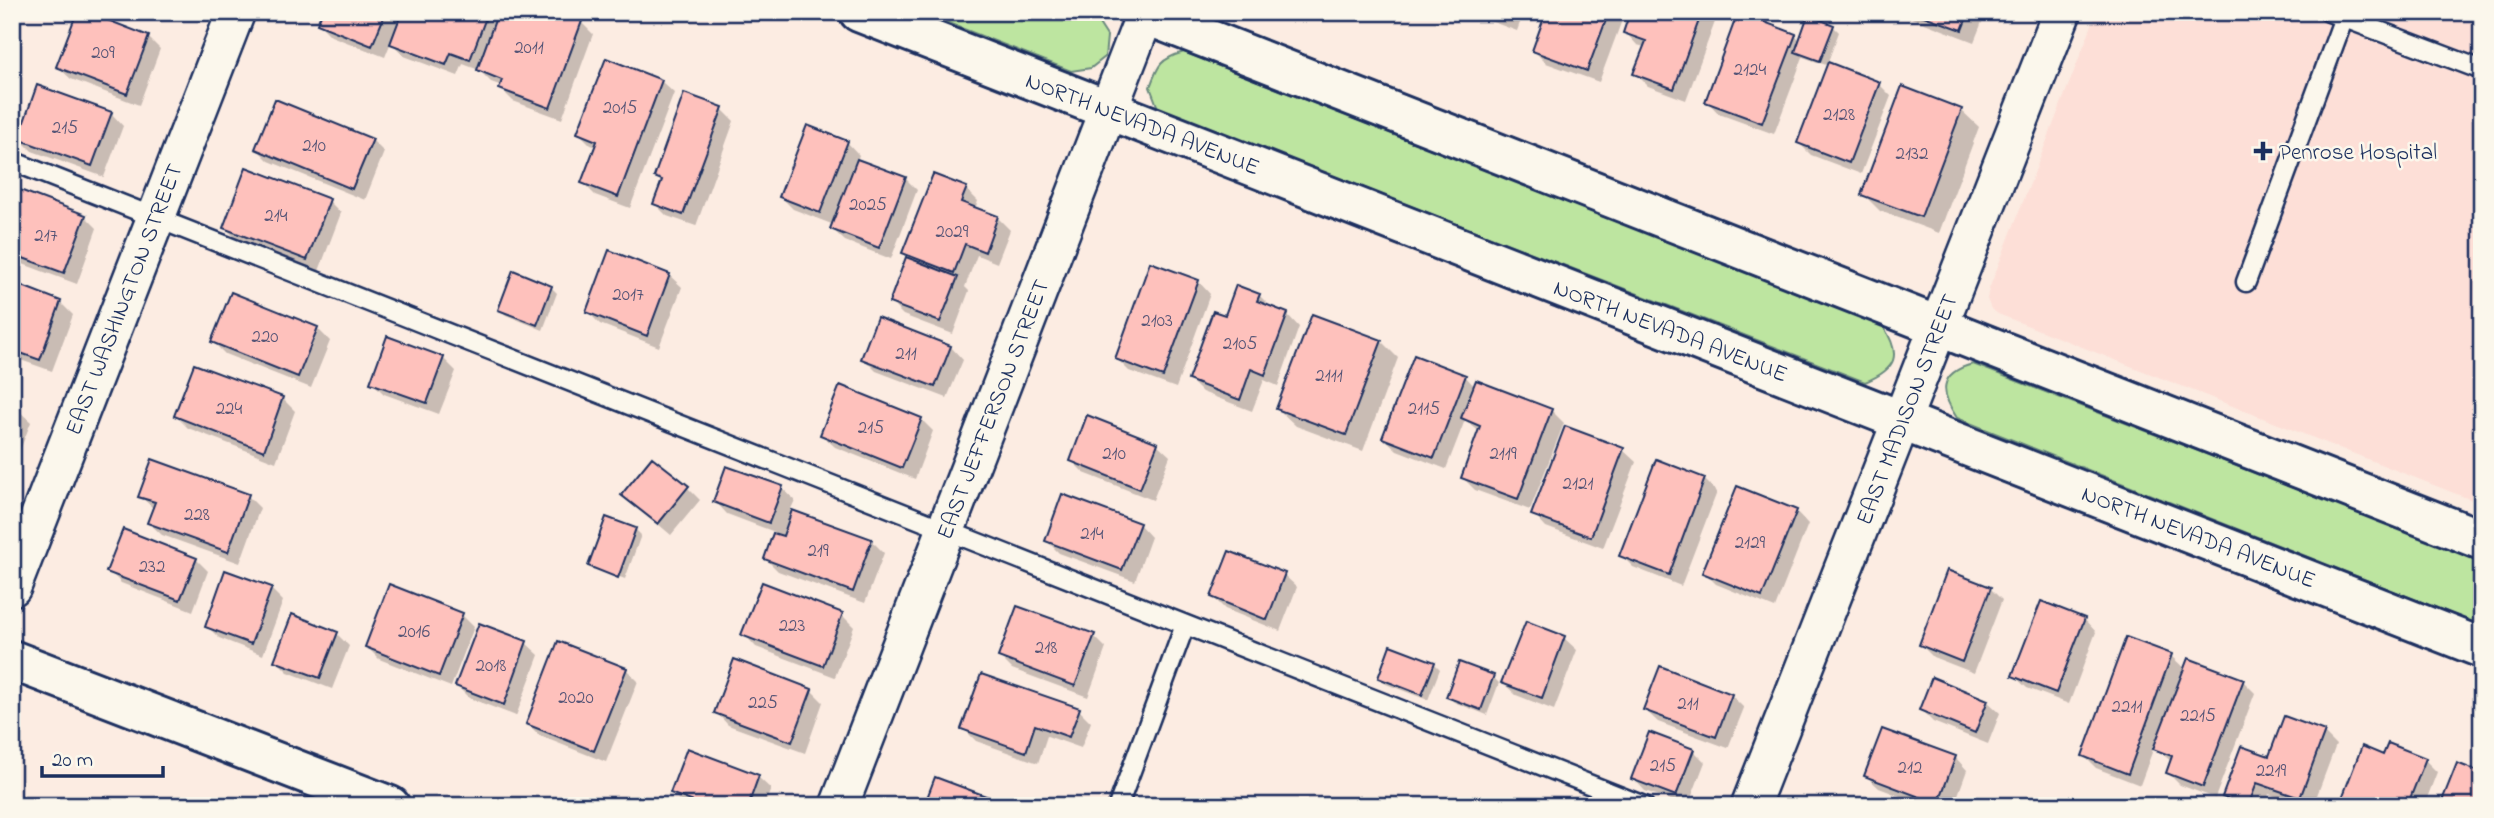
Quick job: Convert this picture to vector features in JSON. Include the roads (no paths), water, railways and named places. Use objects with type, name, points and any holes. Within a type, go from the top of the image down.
[{"type":"main road","name":"NORTH NEVADA AVENUE","points":[[859,12],[2482,648]]},
{"type":"main road","points":[[1143,13],[2482,540]]},
{"type":"main road","points":[[12,660],[390,806]]},
{"type":"street","name":"EAST WASHINGTON STREET","points":[[12,587],[236,12]]},
{"type":"street","name":"EAST MADISON STREET","points":[[1750,806],[2062,12]]},
{"type":"street","name":"EAST JEFFERSON STREET","points":[[839,806],[1143,13]]},
{"type":"lane","points":[[2246,282],[2340,14],[2482,70]]},
{"type":"lane","points":[[12,161],[1644,806]]},
{"type":"lane","points":[[1118,806],[1185,625]]},
{"type":"place","name":"Penrose Hospital","points":[[2263,151]]}]
